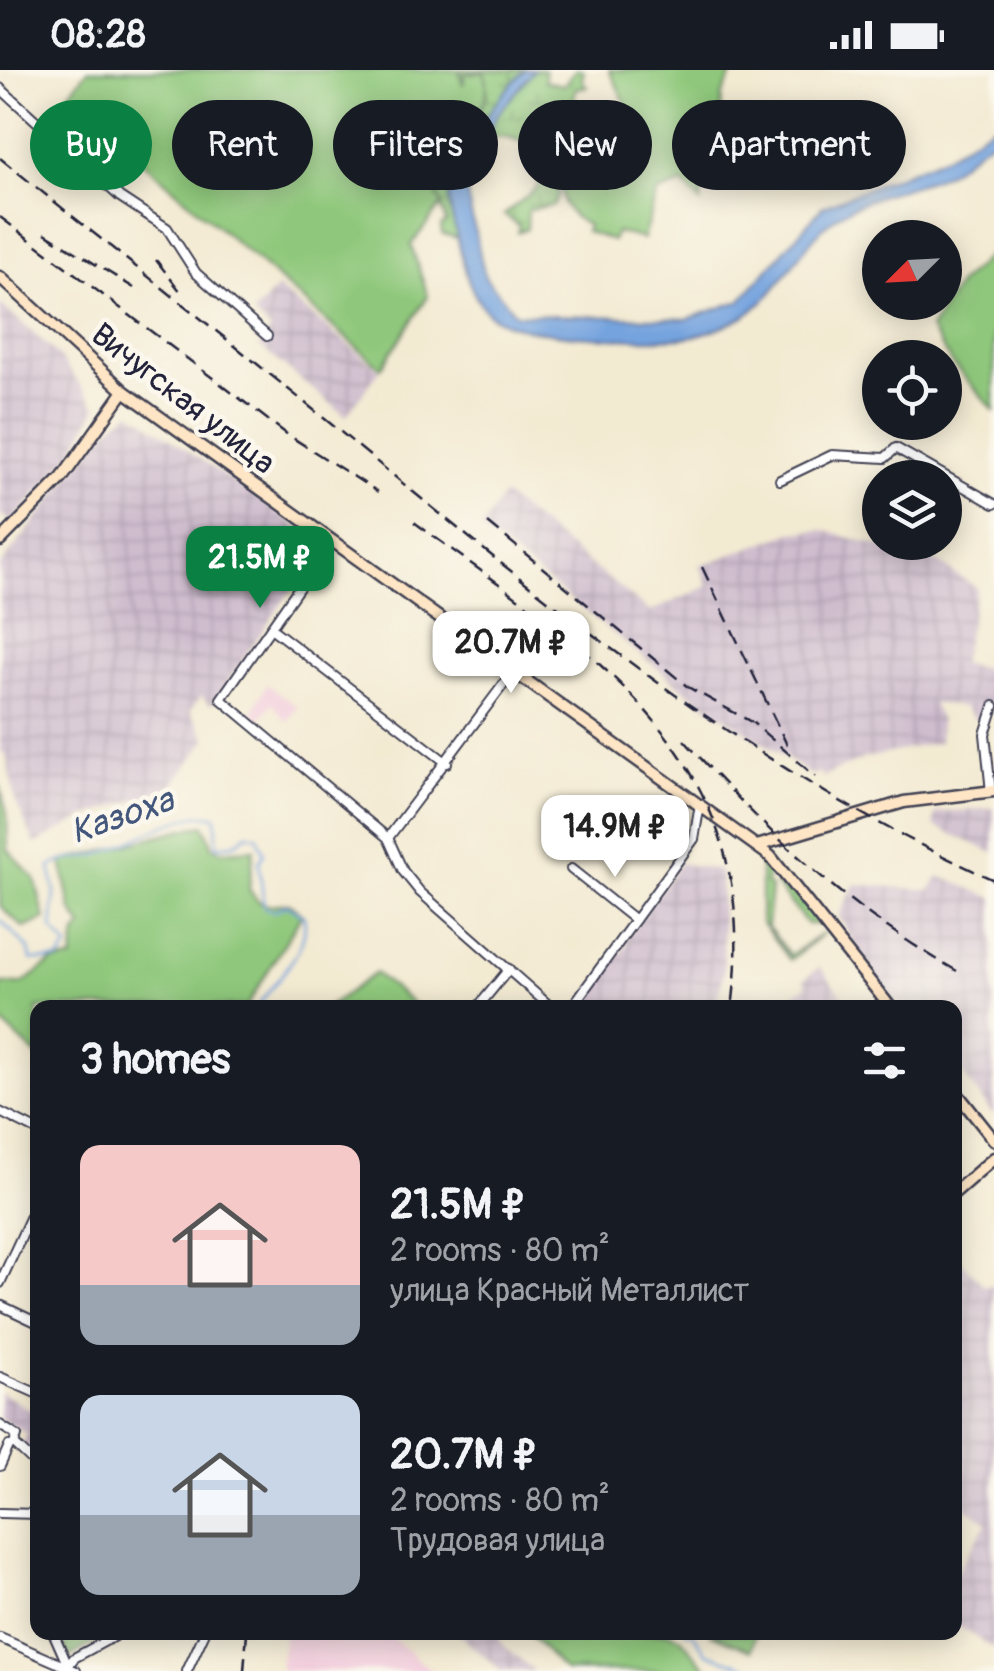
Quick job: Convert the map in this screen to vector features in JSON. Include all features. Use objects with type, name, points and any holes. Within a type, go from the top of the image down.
[{"type":"main road","name":"Вичугская улица","points":[[0,278],[124,392],[757,846],[787,872],[886,1000]]},
{"type":"main road","points":[[0,541],[62,478],[124,392]]},
{"type":"main road","points":[[757,846],[904,802],[992,791]]},
{"type":"main road","points":[[962,1099],[994,1140]]},
{"type":"main road","points":[[962,1186],[994,1158]]},
{"type":"street","points":[[0,88],[120,197],[167,228],[196,273],[267,336]]},
{"type":"street","points":[[780,480],[832,454],[885,458],[896,448],[994,504]]},
{"type":"street","points":[[330,543],[220,700],[388,838],[410,880],[543,1000]]},
{"type":"street","points":[[272,628],[447,763]]},
{"type":"street","points":[[388,838],[512,673]]},
{"type":"street","points":[[992,791],[985,734],[994,706]]},
{"type":"street","points":[[577,1000],[694,839],[700,804]]},
{"type":"street","points":[[571,870],[635,920]]},
{"type":"street","points":[[484,1000],[509,969]]},
{"type":"street","points":[[0,1112],[30,1127]]},
{"type":"street","points":[[0,1283],[30,1218]]},
{"type":"street","points":[[0,1305],[30,1319]]},
{"type":"street","points":[[0,1377],[30,1390]]},
{"type":"street","points":[[0,1425],[17,1436],[14,1444],[30,1459]]},
{"type":"street","points":[[0,1466],[9,1446]]},
{"type":"street","points":[[0,1514],[30,1514]]},
{"type":"street","points":[[0,1638],[72,1669]]},
{"type":"street","points":[[57,1640],[72,1669]]},
{"type":"street","points":[[72,1669],[74,1658],[107,1640]]},
{"type":"street","points":[[187,1671],[202,1640]]},
{"type":"street","points":[[46,1671],[52,1658]]},
{"type":"shaded area","points":[[277,288],[380,370],[346,416],[259,346],[271,330],[253,314]]},
{"type":"shaded area","points":[[0,304],[57,354],[97,407],[71,455],[12,522],[0,514]]},
{"type":"shaded area","points":[[131,411],[323,544],[211,705],[201,696],[190,711],[207,739],[171,787],[85,817],[35,844],[15,800],[6,755],[0,750],[0,566],[105,432]]},
{"type":"shaded area","points":[[503,495],[650,612],[708,586],[700,566],[792,532],[823,530],[862,541],[862,560],[939,563],[977,588],[961,664],[994,670],[994,696],[985,717],[974,719],[964,707],[932,703],[940,720],[939,742],[862,759],[823,777],[820,772],[811,775],[689,693],[481,529]]},
{"type":"shaded area","points":[[267,684],[298,707],[287,722],[272,703],[260,720],[251,713]]},
{"type":"shaded area","points":[[994,808],[994,853],[934,826],[935,813]]},
{"type":"shaded area","points":[[680,863],[720,871],[724,971],[717,1000],[584,1000],[628,944],[625,941]]},
{"type":"shaded area","points":[[939,876],[994,898],[994,1116],[962,1073],[962,1000],[896,1000],[874,979],[839,916],[855,884],[930,890]]},
{"type":"shaded area","points":[[820,967],[846,1000],[787,1000],[807,985],[804,979]]},
{"type":"shaded area","points":[[962,1262],[984,1286],[994,1285],[994,1649],[962,1628],[962,1563],[987,1522],[962,1506]]},
{"type":"shaded area","points":[[0,1392],[30,1410],[30,1450],[22,1446],[27,1434],[0,1418]]},
{"type":"shaded area","points":[[283,1640],[394,1640],[432,1671],[280,1671]]},
{"type":"shaded area","points":[[465,1640],[500,1640],[534,1671],[501,1671]]},
{"type":"green space","points":[[88,70],[459,70],[463,85],[465,74],[484,72],[487,85],[485,100],[333,100],[333,190],[434,190],[442,204],[411,245],[428,296],[381,368],[176,190],[313,190],[313,100],[172,100],[172,187],[152,170],[152,100],[72,100],[67,96]]},
{"type":"green space","points":[[459,70],[525,70],[498,102],[463,100]]},
{"type":"green space","points":[[534,70],[545,70],[545,81],[564,85],[575,70],[584,70],[582,80],[587,87],[576,88],[574,100],[518,100],[518,140],[498,137],[498,114]]},
{"type":"green space","points":[[609,70],[734,70],[722,100],[672,100],[672,188],[657,193],[643,239],[616,232],[612,241],[585,231],[587,225],[571,214],[564,202],[563,190],[652,190],[652,100],[624,100]]},
{"type":"green space","points":[[434,190],[449,190],[458,238],[442,234],[441,226],[446,223]]},
{"type":"green space","points":[[535,190],[558,190],[554,205],[528,210],[527,229],[518,232],[519,226],[504,215]]},
{"type":"green space","points":[[689,190],[702,190],[701,203]]},
{"type":"green space","points":[[994,251],[994,410],[962,374],[962,340],[937,340],[930,329],[936,320],[962,320],[962,280]]},
{"type":"green space","points":[[0,785],[7,814],[8,850],[35,879],[45,919],[24,928],[0,906]]},
{"type":"green space","points":[[204,825],[213,847],[222,851],[254,849],[249,889],[266,905],[289,903],[302,914],[251,1000],[30,1000],[30,1049],[0,1021],[0,984],[22,984],[52,962],[72,959],[76,934],[82,927],[71,909],[62,861]]},
{"type":"green space","points":[[761,861],[768,861],[772,871],[766,882],[771,888],[767,926],[790,955],[824,933],[790,960],[761,922]]},
{"type":"green space","points":[[781,877],[820,924],[807,924],[777,886],[776,879]]},
{"type":"green space","points":[[375,973],[408,1000],[338,1000]]},
{"type":"green space","points":[[62,1640],[99,1640],[69,1657]]},
{"type":"green space","points":[[535,1640],[683,1640],[709,1671],[565,1671]]},
{"type":"green space","points":[[727,1640],[754,1640],[752,1650]]},
{"type":"water","points":[[525,70],[534,70],[498,114],[498,101]]},
{"type":"water","points":[[994,125],[994,138],[944,174],[906,188],[906,172],[944,157]]},
{"type":"water","points":[[466,190],[485,277],[516,314],[687,319],[740,301],[823,206],[863,190],[898,190],[845,211],[830,222],[772,291],[746,315],[696,336],[671,338],[553,333],[503,322],[488,313],[467,277],[449,191]]},
{"type":"waterway","name":"Казоха","points":[[0,920],[29,949],[31,960],[59,960],[68,947],[52,929],[55,892],[50,867],[103,853],[173,822],[216,816],[217,846],[234,844],[247,834],[257,836],[264,853],[259,862],[264,907],[273,911],[287,905],[304,916],[297,953],[263,1000]]},
{"type":"waterway","name":"Казоха","points":[[698,1640],[707,1653],[760,1671]]},
{"type":"railway","points":[[0,158],[496,559],[653,679],[818,788],[994,880]]},
{"type":"railway","points":[[0,217],[288,435],[378,492]]},
{"type":"railway","points":[[45,233],[134,288]]},
{"type":"railway","points":[[156,260],[181,292]]},
{"type":"railway","points":[[414,522],[544,617],[602,666],[652,719],[693,777],[722,843],[735,920],[732,1000]]},
{"type":"railway","points":[[488,523],[688,687],[753,723],[816,777]]},
{"type":"railway","points":[[702,567],[787,745]]},
{"type":"railway","points":[[684,740],[747,807],[843,895],[957,971]]},
{"type":"railway","points":[[244,1671],[246,1640]]}]
